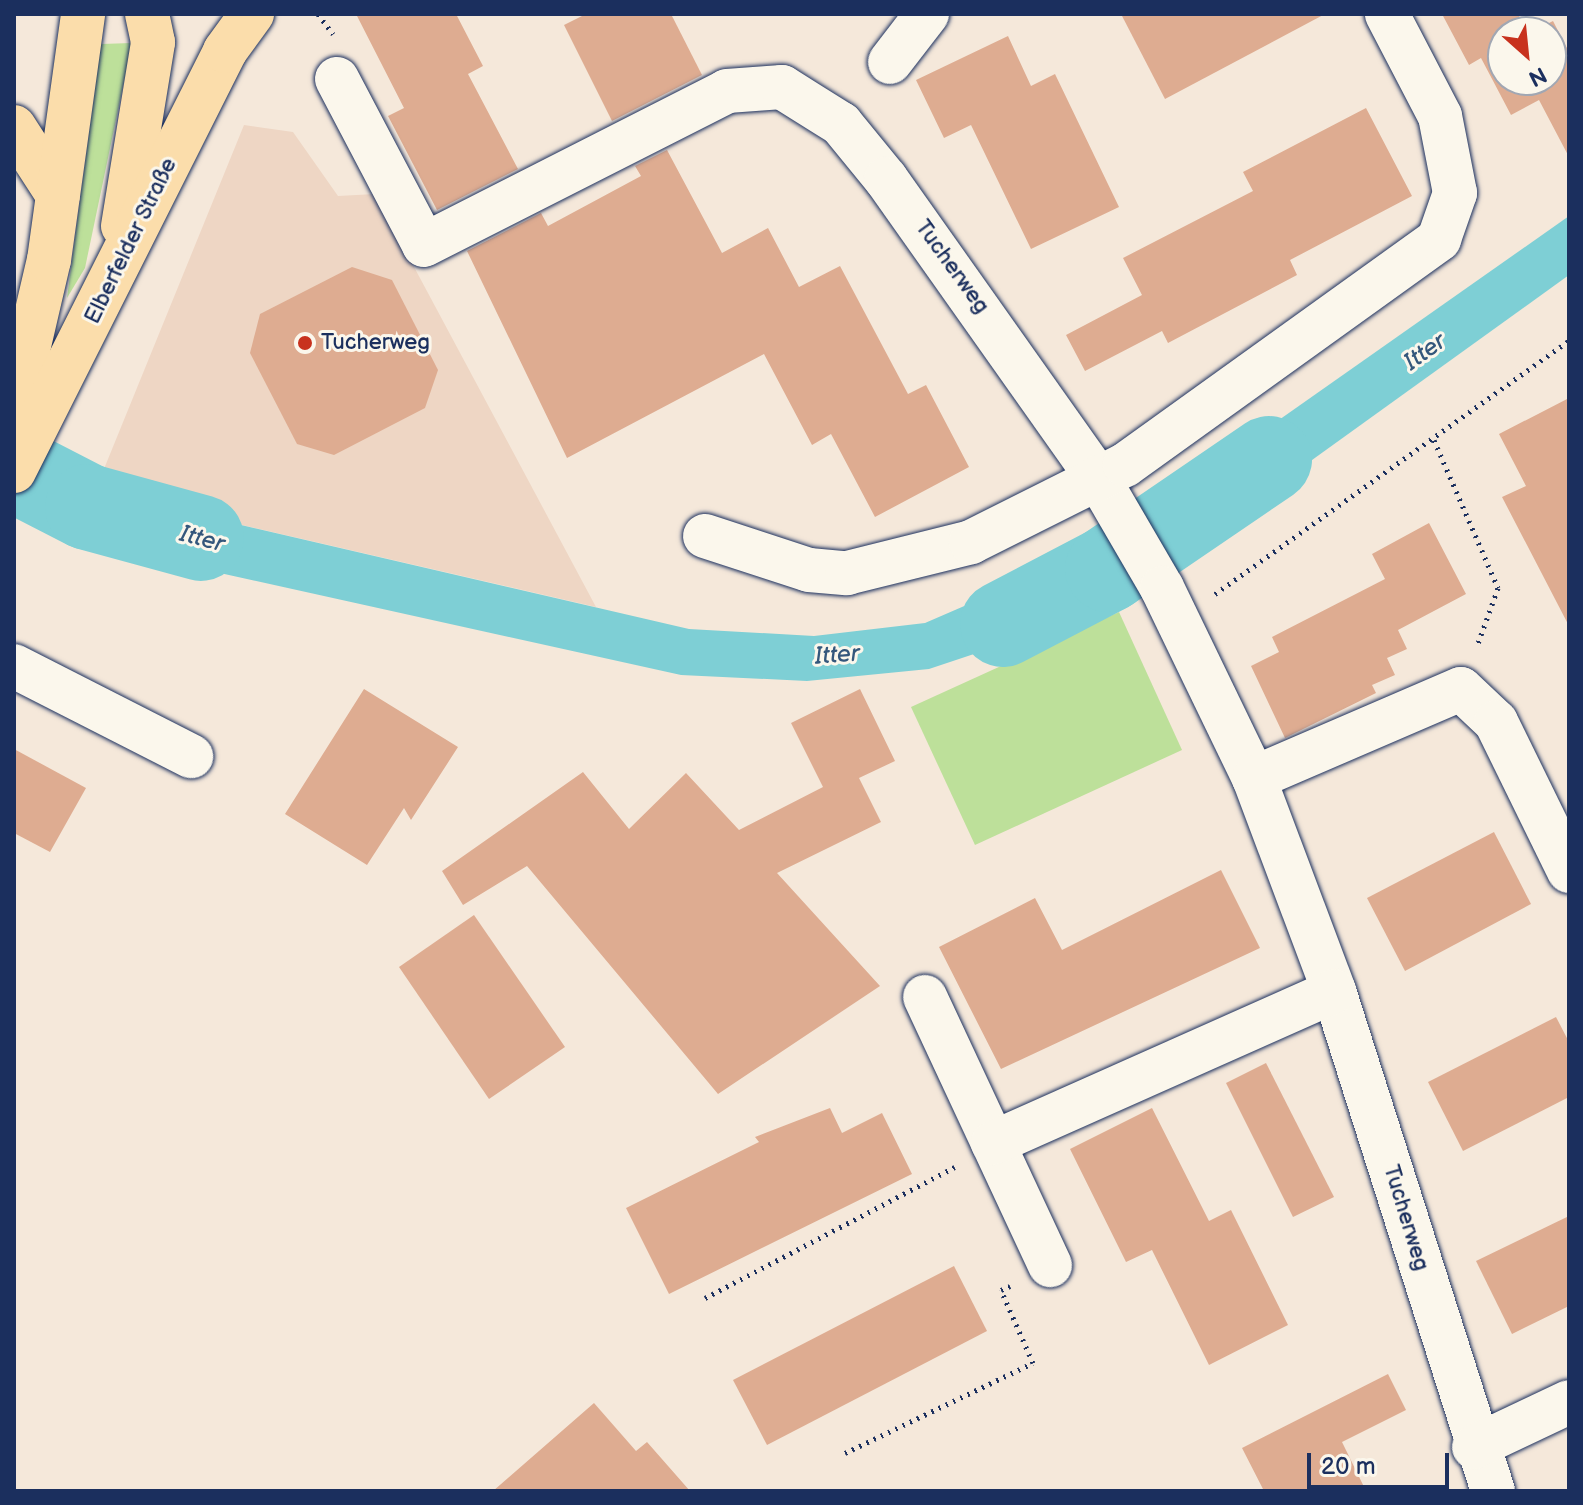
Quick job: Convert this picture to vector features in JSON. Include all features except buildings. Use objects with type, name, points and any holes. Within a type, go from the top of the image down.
[{"type":"main road","name":"Elberfelder Straße","points":[[14,471],[26,422],[83,14]]},
{"type":"main road","points":[[114,276],[153,42],[147,14]]},
{"type":"main road","name":"Elberfelder Straße","points":[[26,422],[114,276],[225,51],[252,14]]},
{"type":"main road","points":[[14,127],[58,195]]},
{"type":"street","points":[[890,62],[927,14]]},
{"type":"street","points":[[705,536],[809,570],[885,568],[971,542],[1107,492],[1439,239],[1455,193],[1440,116],[1387,14]]},
{"type":"street","name":"Tucherweg","points":[[337,79],[424,245],[727,91],[782,87],[841,124],[978,303],[1107,492],[1162,588],[1254,778],[1334,991],[1474,1447],[1493,1491]]},
{"type":"street","points":[[14,666],[191,756]]},
{"type":"street","points":[[1254,778],[1461,689],[1496,722],[1569,871]]},
{"type":"street","points":[[993,1143],[1334,991]]},
{"type":"street","points":[[925,997],[1050,1265]]},
{"type":"street","points":[[1474,1447],[1569,1402]]},
{"type":"path","points":[[1202,603],[1569,341]]},
{"type":"path","points":[[1434,440],[1498,588],[1461,689]]},
{"type":"path","points":[[705,1298],[920,1190],[993,1143]]},
{"type":"path","points":[[845,1453],[1033,1363],[1001,1290],[1050,1265]]},
{"type":"shaded area","name":"Tucherweg","points":[[244,125],[293,132],[338,196],[375,194],[596,607],[95,491]]},
{"type":"green space","points":[[132,43],[85,268],[67,298],[101,44]]},
{"type":"green space","points":[[1119,612],[1182,750],[975,845],[911,707]]},
{"type":"water","points":[[1569,216],[1569,275],[1187,550],[1158,505]]},
{"type":"water","points":[[95,491],[689,629],[814,636],[925,623],[1096,549],[1120,590],[1013,641],[929,669],[807,681],[681,675],[71,540]]},
{"type":"waterway","name":"Itter","points":[[1003,624],[1108,569],[1269,459]]},
{"type":"waterway","name":"Itter","points":[[14,469],[88,507],[201,538]]},
{"type":"place","name":"Tucherweg","points":[[305,343]]}]
